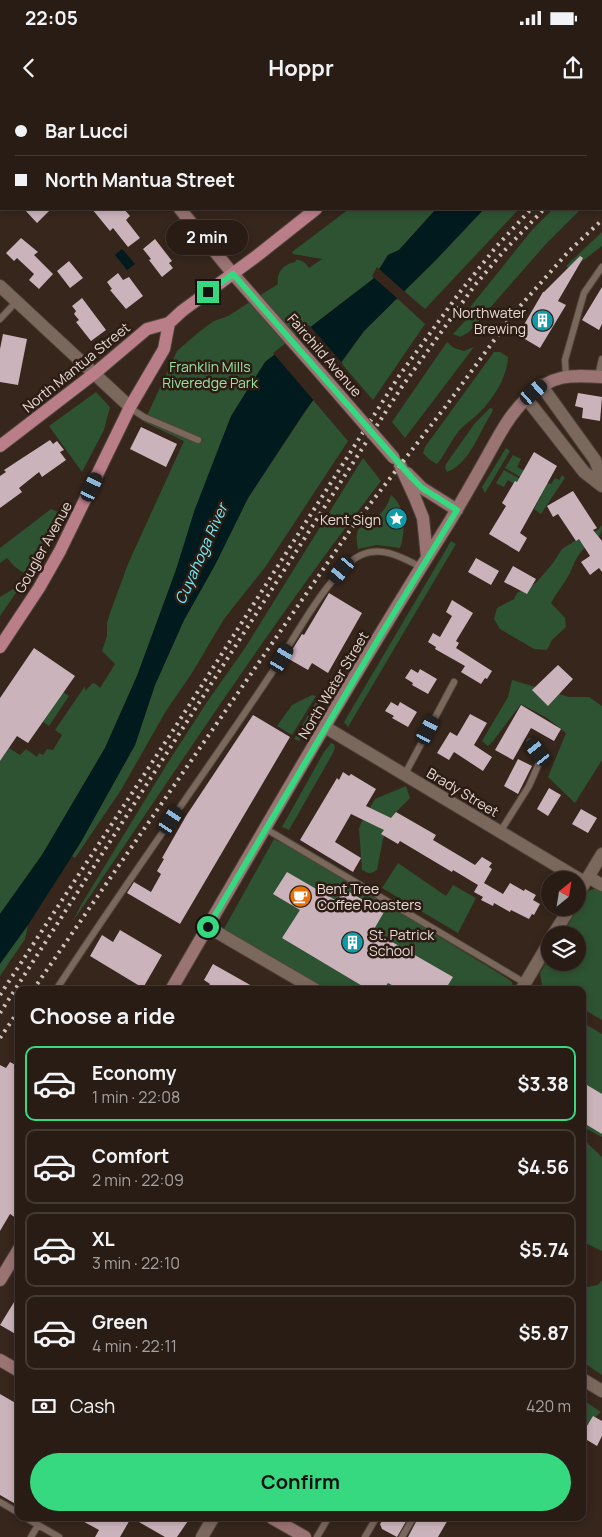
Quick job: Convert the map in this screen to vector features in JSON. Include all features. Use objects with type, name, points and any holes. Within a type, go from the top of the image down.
[{"type":"main road","name":"Fairchild Avenue","points":[[181,210],[233,274],[276,320],[397,462],[422,488],[457,510]]},
{"type":"main road","name":"North Mantua Street","points":[[0,446],[95,373],[147,329],[169,324],[182,311],[315,210]]},
{"type":"main road","name":"Gougler Avenue","points":[[0,647],[39,588],[60,551],[130,407],[164,350],[169,324]]},
{"type":"main road","points":[[541,385],[553,379],[566,376],[600,376]]},
{"type":"main road","name":"North Water Street","points":[[173,986],[325,727],[457,510],[512,414],[541,385]]},
{"type":"main road","points":[[397,462],[415,498],[422,518],[424,562]]},
{"type":"main road","points":[[0,1280],[15,1256]]},
{"type":"main road","points":[[0,1360],[15,1369]]},
{"type":"main road","points":[[277,1521],[305,1537]]},
{"type":"street","points":[[0,286],[130,407]]},
{"type":"street","points":[[541,385],[595,460],[602,478]]},
{"type":"street","points":[[526,398],[584,472],[602,486]]},
{"type":"street","name":"Brady Street","points":[[325,727],[500,832],[571,871]]},
{"type":"street","points":[[586,879],[602,854]]},
{"type":"street","name":"Brady Street","points":[[586,879],[602,885]]},
{"type":"street","points":[[208,927],[309,986]]},
{"type":"street","points":[[524,986],[541,956]]},
{"type":"street","points":[[586,1381],[602,1390]]},
{"type":"street","points":[[202,1537],[211,1521]]},
{"type":"lane","points":[[566,376],[565,360],[584,293],[602,267]]},
{"type":"lane","points":[[0,319],[16,302]]},
{"type":"lane","points":[[600,376],[602,359]]},
{"type":"lane","points":[[130,407],[144,417],[198,440]]},
{"type":"lane","points":[[59,986],[118,896],[274,670],[321,597],[342,570],[360,555],[368,552],[379,551],[424,562]]},
{"type":"lane","points":[[404,774],[454,682]]},
{"type":"lane","points":[[500,832],[528,786],[540,761],[538,752],[530,742]]},
{"type":"lane","points":[[266,829],[521,986]]},
{"type":"lane","points":[[0,1502],[15,1511]]},
{"type":"lane","points":[[31,1521],[59,1537]]},
{"type":"lane","points":[[317,1537],[326,1521]]},
{"type":"lane","points":[[365,1537],[374,1521]]},
{"type":"lane","points":[[402,1537],[411,1521]]},
{"type":"lane","points":[[31,1537],[38,1525]]},
{"type":"green space","name":"Franklin Mills Riveredge Park","points":[[348,210],[435,210],[399,250],[388,255],[373,279],[265,362],[195,509],[176,570],[137,676],[105,748],[42,855],[0,914],[0,761],[9,748],[20,755],[26,749],[37,757],[39,753],[43,755],[47,749],[53,750],[62,735],[55,730],[85,686],[85,691],[93,683],[100,688],[115,664],[102,651],[107,636],[107,623],[110,613],[128,564],[184,441],[144,422],[177,351],[214,321],[228,316],[278,284],[278,276],[287,265],[298,260],[309,268],[322,259],[293,254],[292,252]]},
{"type":"green space","points":[[483,210],[518,210],[425,309],[404,291]]},
{"type":"green space","points":[[552,210],[580,210],[545,245],[469,332],[460,337],[453,334],[465,321],[463,316],[532,230]]},
{"type":"green space","points":[[602,232],[602,246],[571,270],[566,266]]},
{"type":"green space","points":[[397,298],[425,324],[373,400],[341,363],[364,331]]},
{"type":"green space","points":[[447,342],[454,348],[464,351],[474,347],[405,438],[392,422]]},
{"type":"green space","points":[[494,352],[500,352],[508,357],[505,372],[499,386],[481,411],[458,432],[437,464],[423,453],[425,447]]},
{"type":"green space","points":[[96,392],[110,407],[104,430],[82,472],[49,426]]},
{"type":"green space","points":[[313,400],[348,441],[266,566],[224,619],[192,673],[166,711],[121,790],[75,858],[72,856],[135,745],[155,685],[184,620],[215,565],[248,498]]},
{"type":"green space","points":[[490,408],[493,409],[491,414],[473,447],[455,468],[447,472],[446,464],[475,423]]},
{"type":"green space","points":[[506,448],[510,451],[485,493],[482,487]]},
{"type":"green space","points":[[513,455],[521,459],[517,467],[547,483],[551,484],[555,478],[559,480],[562,475],[565,478],[541,514],[534,509],[541,496],[515,481],[514,484],[508,480],[504,487],[496,483],[504,470],[544,491],[505,468]]},
{"type":"green space","points":[[363,458],[381,481],[262,644],[73,921],[167,764],[245,648]]},
{"type":"green space","points":[[391,495],[400,506],[402,512],[404,527],[400,548],[377,545],[358,549],[357,536],[359,529],[380,514],[388,504]]},
{"type":"green space","points":[[51,509],[61,513],[38,561],[28,576],[14,566],[7,558],[0,563],[0,548]]},
{"type":"green space","points":[[602,525],[598,538],[584,548],[551,603],[565,618],[566,627],[552,640],[547,650],[534,649],[500,629],[494,619],[497,608],[514,599],[517,593],[536,583],[562,549],[586,534],[598,530]]},
{"type":"green space","points":[[451,541],[456,544],[348,727],[344,722]]},
{"type":"green space","points":[[13,589],[18,590],[0,616],[0,597]]},
{"type":"green space","points":[[512,680],[569,697],[589,697],[602,706],[602,760],[575,803],[548,777],[566,733],[547,718],[521,704],[488,746],[482,741],[508,697]]},
{"type":"green space","points":[[63,692],[69,696],[49,726],[43,722]]},
{"type":"green space","points":[[312,695],[316,696],[292,735],[277,726],[292,705]]},
{"type":"green space","points":[[316,702],[319,705],[299,741],[294,739]]},
{"type":"green space","points":[[331,743],[334,744],[335,748],[333,753],[289,830],[282,827],[324,752]]},
{"type":"green space","points":[[406,786],[410,798],[395,813],[383,839],[377,870],[370,873],[362,870],[359,829],[361,823],[375,799]]},
{"type":"green space","points":[[274,839],[309,857],[505,977],[512,982],[512,986],[321,986],[234,937],[224,929]]},
{"type":"green space","points":[[398,863],[446,896],[453,885],[476,898],[458,933],[382,888]]},
{"type":"green space","points":[[597,888],[602,890],[602,1020],[586,1011],[586,986],[543,986],[540,973],[541,971],[586,971],[586,926],[567,926],[573,916],[586,916],[586,894],[588,891]]},
{"type":"green space","points":[[28,925],[25,939],[0,976],[0,962]]},
{"type":"green space","points":[[586,1024],[602,1034],[602,1137],[586,1129]]},
{"type":"green space","points":[[586,1142],[602,1157],[602,1251],[586,1243]]},
{"type":"green space","points":[[602,1280],[602,1375],[586,1364],[586,1287],[598,1285]]},
{"type":"green space","points":[[586,1402],[601,1412],[586,1425]]},
{"type":"water","name":"Cuyahoga River","points":[[435,210],[483,210],[436,260],[364,331],[303,414],[248,498],[215,565],[184,620],[155,685],[135,745],[81,842],[28,925],[0,964],[0,914],[42,855],[105,748],[137,676],[176,570],[195,509],[231,416],[265,362],[373,279],[388,255],[399,250]]},
{"type":"water","points":[[122,249],[135,264],[127,270],[115,255]]},
{"type":"pier","points":[[377,267],[406,293],[399,300],[372,276]]},
{"type":"pier","points":[[309,325],[343,364],[315,402],[273,353]]},
{"type":"building","points":[[25,210],[50,210],[37,223]]},
{"type":"building","points":[[93,210],[125,210],[130,216],[126,220],[140,238],[128,247],[113,228],[110,231]]},
{"type":"building","points":[[21,238],[38,252],[34,255],[53,274],[39,289],[29,280],[34,274],[17,258],[14,261],[6,253]]},
{"type":"building","points":[[155,239],[172,261],[169,263],[173,268],[162,277],[143,249]]},
{"type":"building","name":"Northwater Brewing","points":[[580,256],[583,258],[558,301],[566,305],[540,348],[518,335],[543,292]]},
{"type":"building","points":[[69,261],[83,278],[70,288],[57,271]]},
{"type":"building","points":[[118,273],[123,280],[129,277],[143,296],[126,309],[110,290],[112,289],[107,282]]},
{"type":"building","points":[[602,287],[602,324],[599,330],[582,320]]},
{"type":"building","points":[[82,298],[106,330],[91,341],[76,322],[79,320],[74,314],[76,311],[72,306]]},
{"type":"building","points":[[3,334],[27,339],[18,385],[0,382],[0,349]]},
{"type":"building","points":[[578,393],[602,397],[600,421],[582,418],[583,408],[575,406]]},
{"type":"building","points":[[141,427],[177,444],[166,467],[130,449]]},
{"type":"building","points":[[50,440],[53,444],[57,441],[64,450],[60,452],[66,460],[42,477],[39,472],[19,488],[22,492],[0,508],[0,476],[6,472],[4,470]]},
{"type":"building","points":[[534,452],[557,466],[520,533],[527,538],[519,552],[489,534],[506,506],[502,503],[515,481],[517,482]]},
{"type":"building","points":[[573,491],[597,528],[593,530],[602,541],[602,572],[599,568],[590,575],[581,562],[590,556],[579,539],[576,541],[558,514],[553,517],[547,506]]},
{"type":"building","points":[[476,558],[499,571],[491,585],[468,572]]},
{"type":"building","points":[[513,566],[536,579],[527,594],[504,582]]},
{"type":"building","points":[[329,593],[362,613],[328,673],[312,663],[308,670],[287,658],[302,634],[304,635]]},
{"type":"building","points":[[452,600],[473,613],[456,641],[459,643],[456,648],[492,671],[481,684],[461,672],[465,666],[435,649],[436,647],[428,642],[433,633],[440,637],[452,616],[446,612]]},
{"type":"building","points":[[34,648],[75,676],[28,743],[17,736],[0,761],[0,698]]},
{"type":"building","points":[[558,665],[573,679],[548,706],[532,690]]},
{"type":"building","points":[[411,669],[418,673],[420,669],[437,679],[428,694],[412,685],[413,683],[405,678]]},
{"type":"building","points":[[391,702],[398,706],[400,702],[417,712],[408,727],[392,718],[394,716],[385,711]]},
{"type":"building","points":[[521,705],[561,729],[554,741],[531,728],[513,760],[495,750]]},
{"type":"building","points":[[470,714],[487,723],[474,745],[492,757],[483,771],[454,752],[449,760],[437,753],[450,732],[457,736]]},
{"type":"building","points":[[253,715],[290,737],[180,924],[127,893],[134,882],[151,892],[161,874],[157,871],[164,859],[162,858],[186,816]]},
{"type":"building","points":[[518,759],[532,766],[518,794],[504,786]]},
{"type":"building","points":[[343,772],[349,776],[351,774],[376,789],[366,806],[391,818],[396,812],[436,835],[433,840],[475,865],[482,857],[492,863],[489,867],[492,869],[484,883],[503,894],[510,883],[536,895],[533,900],[540,904],[534,915],[532,914],[529,919],[511,910],[510,912],[494,903],[493,906],[481,900],[483,897],[474,892],[478,885],[400,841],[398,844],[381,834],[384,830],[351,814],[335,842],[361,858],[353,872],[300,840],[337,778],[339,780]]},
{"type":"building","points":[[549,788],[561,795],[548,816],[537,809]]},
{"type":"building","points":[[581,809],[597,818],[588,833],[572,824]]},
{"type":"building","name":"St. Patrick School","points":[[287,872],[337,901],[344,889],[384,912],[373,931],[453,977],[447,986],[394,986],[388,983],[386,986],[362,986],[282,938],[300,910],[273,894]]},
{"type":"building","points":[[120,930],[162,955],[144,986],[140,986],[90,956],[102,935],[113,942]]},
{"type":"building","points":[[213,964],[252,986],[209,986],[210,984],[204,980]]},
{"type":"building","points":[[10,1062],[15,1065],[15,1217],[10,1214],[0,1231],[0,1065],[6,1068]]},
{"type":"building","points":[[586,1084],[602,1094],[602,1134],[586,1124]]},
{"type":"building","points":[[15,1301],[15,1334],[0,1325]]},
{"type":"building","points":[[0,1394],[15,1403],[15,1504],[0,1495]]},
{"type":"building","points":[[593,1416],[602,1421],[602,1436],[597,1446],[586,1439],[586,1427]]},
{"type":"building","points":[[82,1521],[129,1521],[120,1537],[95,1537],[99,1530]]},
{"type":"building","points":[[137,1521],[188,1521],[177,1537],[165,1537]]},
{"type":"building","points":[[382,1521],[406,1521],[397,1537],[382,1529],[380,1524]]},
{"type":"building","points":[[416,1521],[447,1521],[438,1537],[408,1537]]},
{"type":"railway","points":[[0,995],[174,729],[399,376],[460,292],[496,247],[530,210]]},
{"type":"railway","points":[[17,986],[401,388],[475,285],[543,210]]},
{"type":"railway","points":[[36,986],[353,526],[446,406],[514,313],[569,251],[602,220]]},
{"type":"railway","points":[[0,1013],[15,990]]},
{"type":"railway","points":[[0,1038],[15,1016]]},
{"type":"place","name":"Northwater Brewing","points":[[542,320]]},
{"type":"place","name":"Kent Sign","points":[[397,519]]},
{"type":"place","name":"Bent Tree Coffee Roasters","points":[[301,896]]},
{"type":"place","name":"St. Patrick School","points":[[353,942]]},
{"type":"route","points":[[208,292],[233,274],[276,320],[412,478],[422,488],[457,510],[325,727],[208,927]]}]
